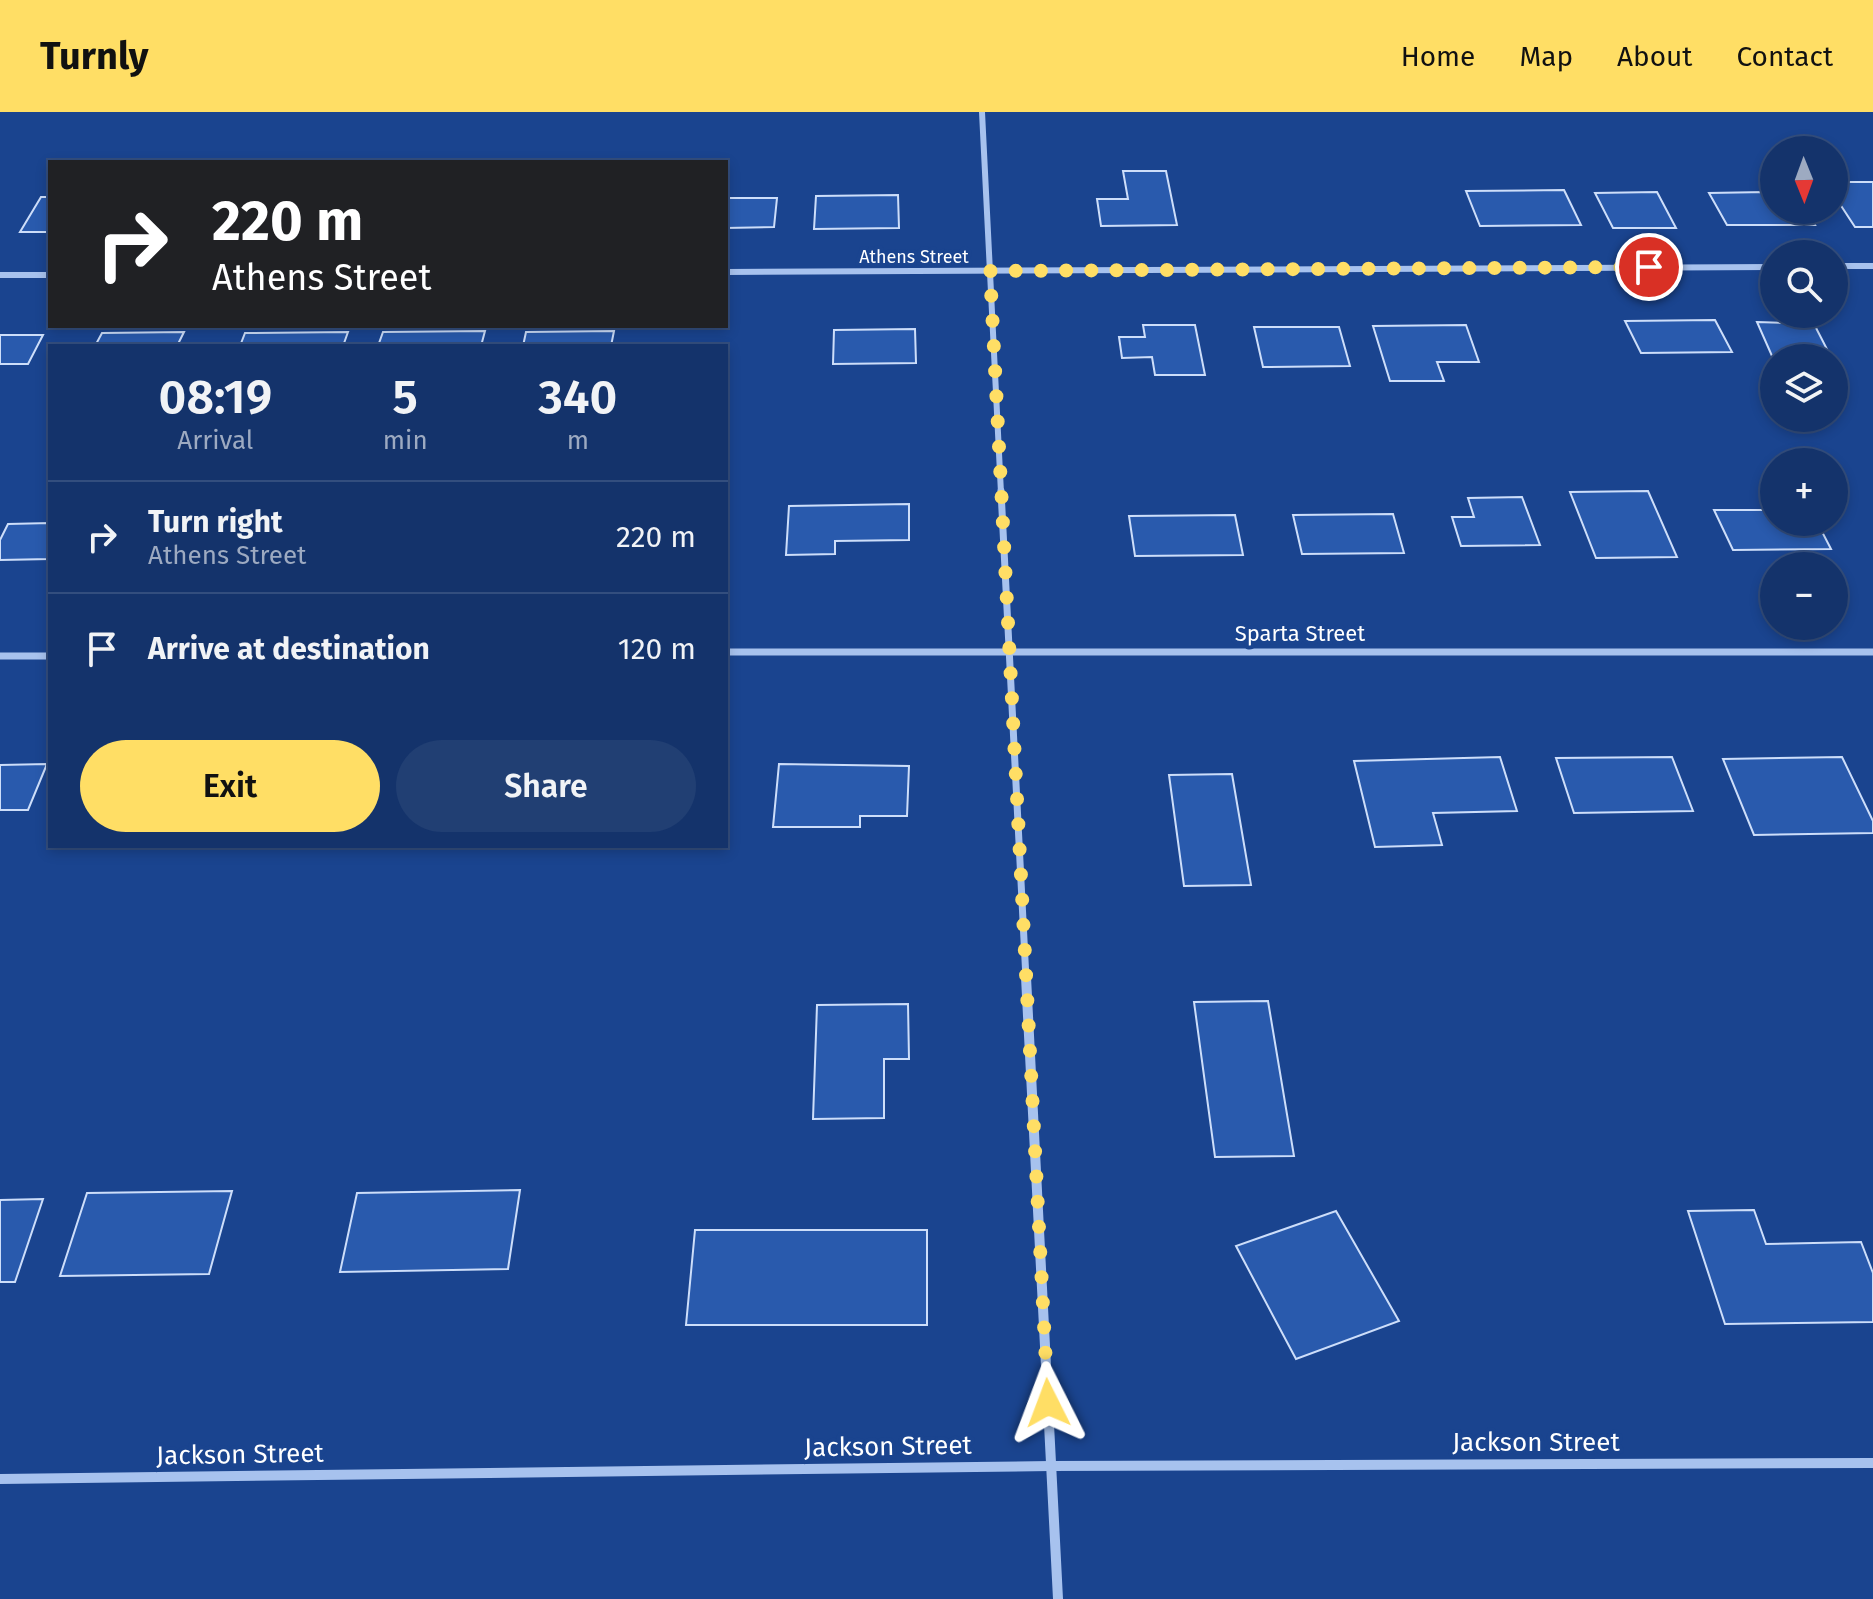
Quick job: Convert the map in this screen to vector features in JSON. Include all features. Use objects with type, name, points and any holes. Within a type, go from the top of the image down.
[{"type":"street","points":[[982,112],[1058,1599]]},
{"type":"street","points":[[1848,266],[1873,266]]},
{"type":"street","name":"Athens Street","points":[[728,272],[1760,267]]},
{"type":"street","points":[[0,275],[48,275]]},
{"type":"street","name":"Sparta Street","points":[[728,652],[1873,652]]},
{"type":"street","points":[[0,656],[48,656]]},
{"type":"street","name":"Jackson Street","points":[[0,1479],[1051,1466],[1873,1463]]},
{"type":"building","points":[[1123,171],[1166,171],[1177,225],[1101,226],[1097,199],[1128,199]]},
{"type":"building","points":[[1848,182],[1873,182],[1873,227],[1855,227],[1848,216]]},
{"type":"building","points":[[1564,190],[1581,225],[1480,226],[1466,191]]},
{"type":"building","points":[[1657,192],[1676,228],[1613,228],[1595,193]]},
{"type":"building","points":[[1760,192],[1760,224],[1815,225],[1727,225],[1709,193]]},
{"type":"building","points":[[898,195],[899,228],[814,229],[816,196]]},
{"type":"building","points":[[41,197],[48,197],[48,232],[20,232]]},
{"type":"building","points":[[728,198],[777,198],[774,227],[728,228]]},
{"type":"building","points":[[1715,320],[1732,352],[1641,353],[1625,321]]},
{"type":"building","points":[[1757,322],[1760,322],[1760,328],[1816,328],[1824,344],[1767,344]]},
{"type":"building","points":[[1143,325],[1195,325],[1205,375],[1155,375],[1152,357],[1122,358],[1119,337],[1145,337]]},
{"type":"building","points":[[1466,325],[1479,362],[1437,362],[1444,381],[1390,381],[1373,326]]},
{"type":"building","points":[[1254,327],[1339,327],[1350,366],[1263,367]]},
{"type":"building","points":[[915,329],[916,363],[833,364],[834,330]]},
{"type":"building","points":[[485,331],[482,344],[379,344],[383,332]]},
{"type":"building","points":[[614,331],[611,344],[523,344],[526,332]]},
{"type":"building","points":[[184,332],[178,344],[96,344],[102,333]]},
{"type":"building","points":[[348,332],[344,344],[241,344],[245,333]]},
{"type":"building","points":[[0,335],[43,335],[28,364],[0,364]]},
{"type":"building","points":[[1648,491],[1677,557],[1596,558],[1570,492]]},
{"type":"building","points":[[1522,497],[1540,545],[1461,546],[1452,517],[1474,517],[1468,498]]},
{"type":"building","points":[[909,504],[909,540],[835,541],[835,554],[786,555],[789,506]]},
{"type":"building","points":[[1714,510],[1760,510],[1760,536],[1824,536],[1831,549],[1733,550]]},
{"type":"building","points":[[1393,514],[1404,553],[1302,554],[1293,515]]},
{"type":"building","points":[[1235,515],[1243,555],[1135,556],[1129,516]]},
{"type":"building","points":[[48,523],[48,559],[0,560],[0,540],[8,524]]},
{"type":"building","points":[[1500,757],[1517,811],[1433,813],[1442,845],[1375,847],[1354,761]]},
{"type":"building","points":[[1672,757],[1693,811],[1574,813],[1556,758]]},
{"type":"building","points":[[1842,757],[1873,821],[1873,833],[1754,835],[1723,759]]},
{"type":"building","points":[[47,764],[28,810],[0,810],[0,765]]},
{"type":"building","points":[[779,764],[909,766],[907,816],[860,816],[860,827],[773,827]]},
{"type":"building","points":[[1232,774],[1251,885],[1184,886],[1169,775]]},
{"type":"building","points":[[1268,1001],[1294,1156],[1215,1157],[1194,1002]]},
{"type":"building","points":[[908,1004],[909,1059],[884,1059],[884,1118],[813,1119],[817,1005]]},
{"type":"building","points":[[520,1190],[508,1269],[340,1272],[357,1193]]},
{"type":"building","points":[[232,1191],[209,1274],[60,1276],[87,1193]]},
{"type":"building","points":[[43,1199],[15,1282],[0,1282],[0,1200]]},
{"type":"building","points":[[1754,1210],[1766,1244],[1861,1242],[1873,1273],[1873,1322],[1725,1324],[1688,1211]]},
{"type":"building","points":[[1336,1211],[1399,1321],[1296,1359],[1236,1246]]},
{"type":"building","points":[[695,1230],[927,1230],[927,1325],[686,1325]]},
{"type":"route","points":[[1048,1403],[990,271],[1649,267]]}]
